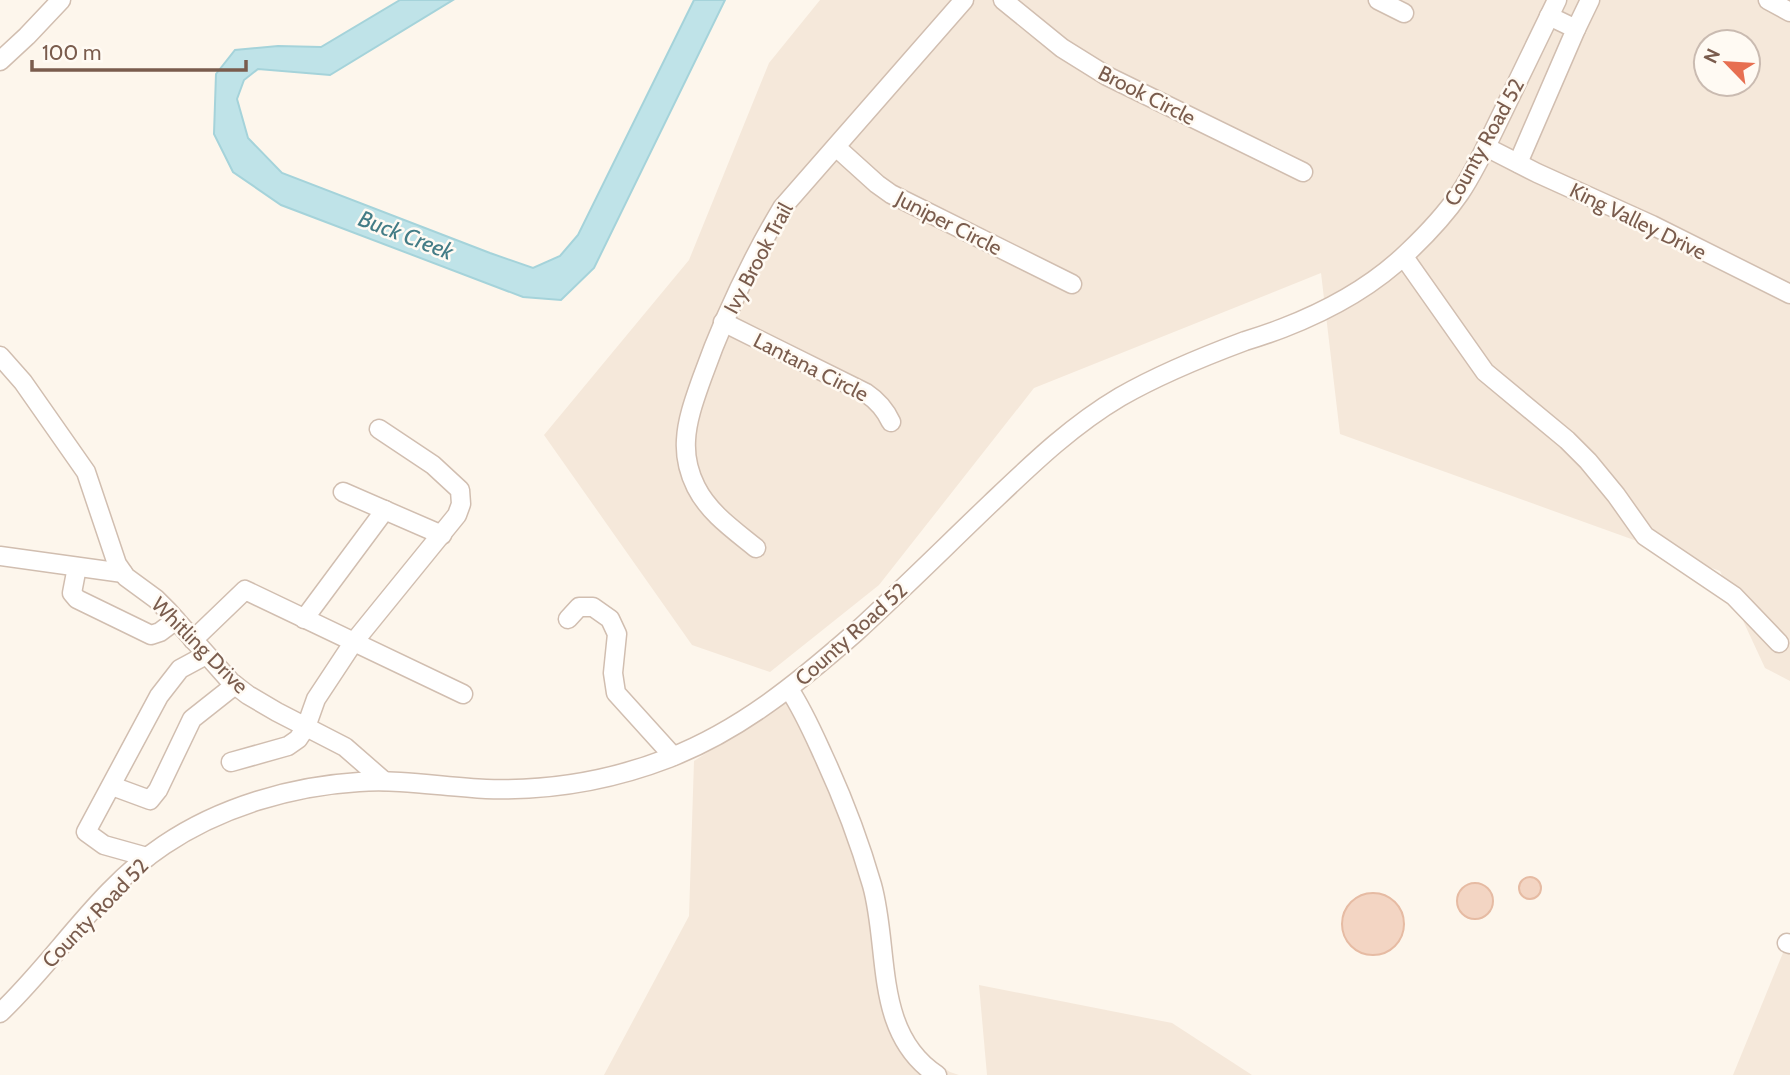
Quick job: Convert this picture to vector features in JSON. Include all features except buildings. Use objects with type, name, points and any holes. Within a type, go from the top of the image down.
[{"type":"street","points":[[0,61],[27,37],[61,0]]},
{"type":"street","name":"Ivy Brook Trail","points":[[756,548],[716,515],[696,487],[686,454],[688,425],[694,401],[723,322],[782,208],[964,0]]},
{"type":"street","name":"Brook Circle","points":[[1003,0],[1062,48],[1107,76],[1303,172]]},
{"type":"street","points":[[1378,0],[1404,13]]},
{"type":"street","points":[[1518,163],[1590,0]]},
{"type":"street","points":[[1768,0],[1790,12]]},
{"type":"street","points":[[1553,8],[1576,29]]},
{"type":"street","name":"County Road 52","points":[[0,1013],[110,891],[164,845],[216,816],[260,801],[309,789],[355,782],[384,781],[489,789],[569,784],[615,775],[673,756],[695,748],[733,727],[812,671],[1028,467],[1079,424],[1121,397],[1184,365],[1278,330],[1336,303],[1388,271],[1404,257],[1461,191],[1486,146],[1553,8]]},
{"type":"street","name":"King Valley Drive","points":[[1486,146],[1790,293]]},
{"type":"street","name":"Juniper Circle","points":[[836,147],[891,194],[1072,284]]},
{"type":"street","points":[[1404,257],[1485,372],[1567,440],[1588,461],[1645,536],[1734,596],[1779,643]]},
{"type":"street","name":"Lantana Circle","points":[[723,322],[866,393],[883,407],[891,422]]},
{"type":"street","points":[[0,356],[23,382],[86,472],[117,564],[123,573]]},
{"type":"street","points":[[231,762],[288,746],[298,739],[306,727],[316,699],[353,643],[457,515],[461,504],[460,490],[433,465],[379,429]]},
{"type":"street","points":[[343,492],[442,535]]},
{"type":"street","points":[[304,619],[385,510]]},
{"type":"street","points":[[0,556],[123,573]]},
{"type":"street","points":[[77,567],[72,593],[77,599],[151,635],[176,620]]},
{"type":"street","name":"Whitling Drive","points":[[123,573],[156,599],[235,685],[248,695],[345,747],[384,781]]},
{"type":"street","points":[[194,640],[245,590],[463,694]]},
{"type":"street","points":[[568,619],[579,607],[593,607],[610,619],[617,634],[613,673],[616,693],[673,756]]},
{"type":"street","points":[[147,858],[104,845],[86,832],[159,696],[180,669],[206,655]]},
{"type":"street","points":[[112,786],[149,800],[158,790],[192,719],[235,685]]},
{"type":"street","points":[[789,689],[830,769],[860,845],[878,915],[890,1009],[906,1043],[931,1073]]},
{"type":"shaded area","points":[[820,0],[1790,0],[1790,681],[1765,668],[1720,571],[1340,434],[1321,273],[1034,388],[879,585],[770,672],[692,645],[544,435],[689,260],[769,63]]},
{"type":"shaded area","points":[[787,701],[876,872],[897,1018],[918,1050],[950,1072],[959,1075],[604,1075],[689,916],[694,761]]},
{"type":"shaded area","points":[[1790,937],[1790,1075],[1733,1075],[1787,943]]},
{"type":"shaded area","points":[[979,985],[1172,1023],[1252,1075],[987,1075]]},
{"type":"water","name":"Buck Creek","points":[[400,0],[453,0],[330,75],[258,69],[244,80],[237,99],[248,138],[282,173],[533,268],[560,256],[578,235],[694,0],[725,0],[594,268],[561,300],[523,297],[281,205],[233,172],[214,134],[216,74],[235,50],[278,46],[321,47]]}]
